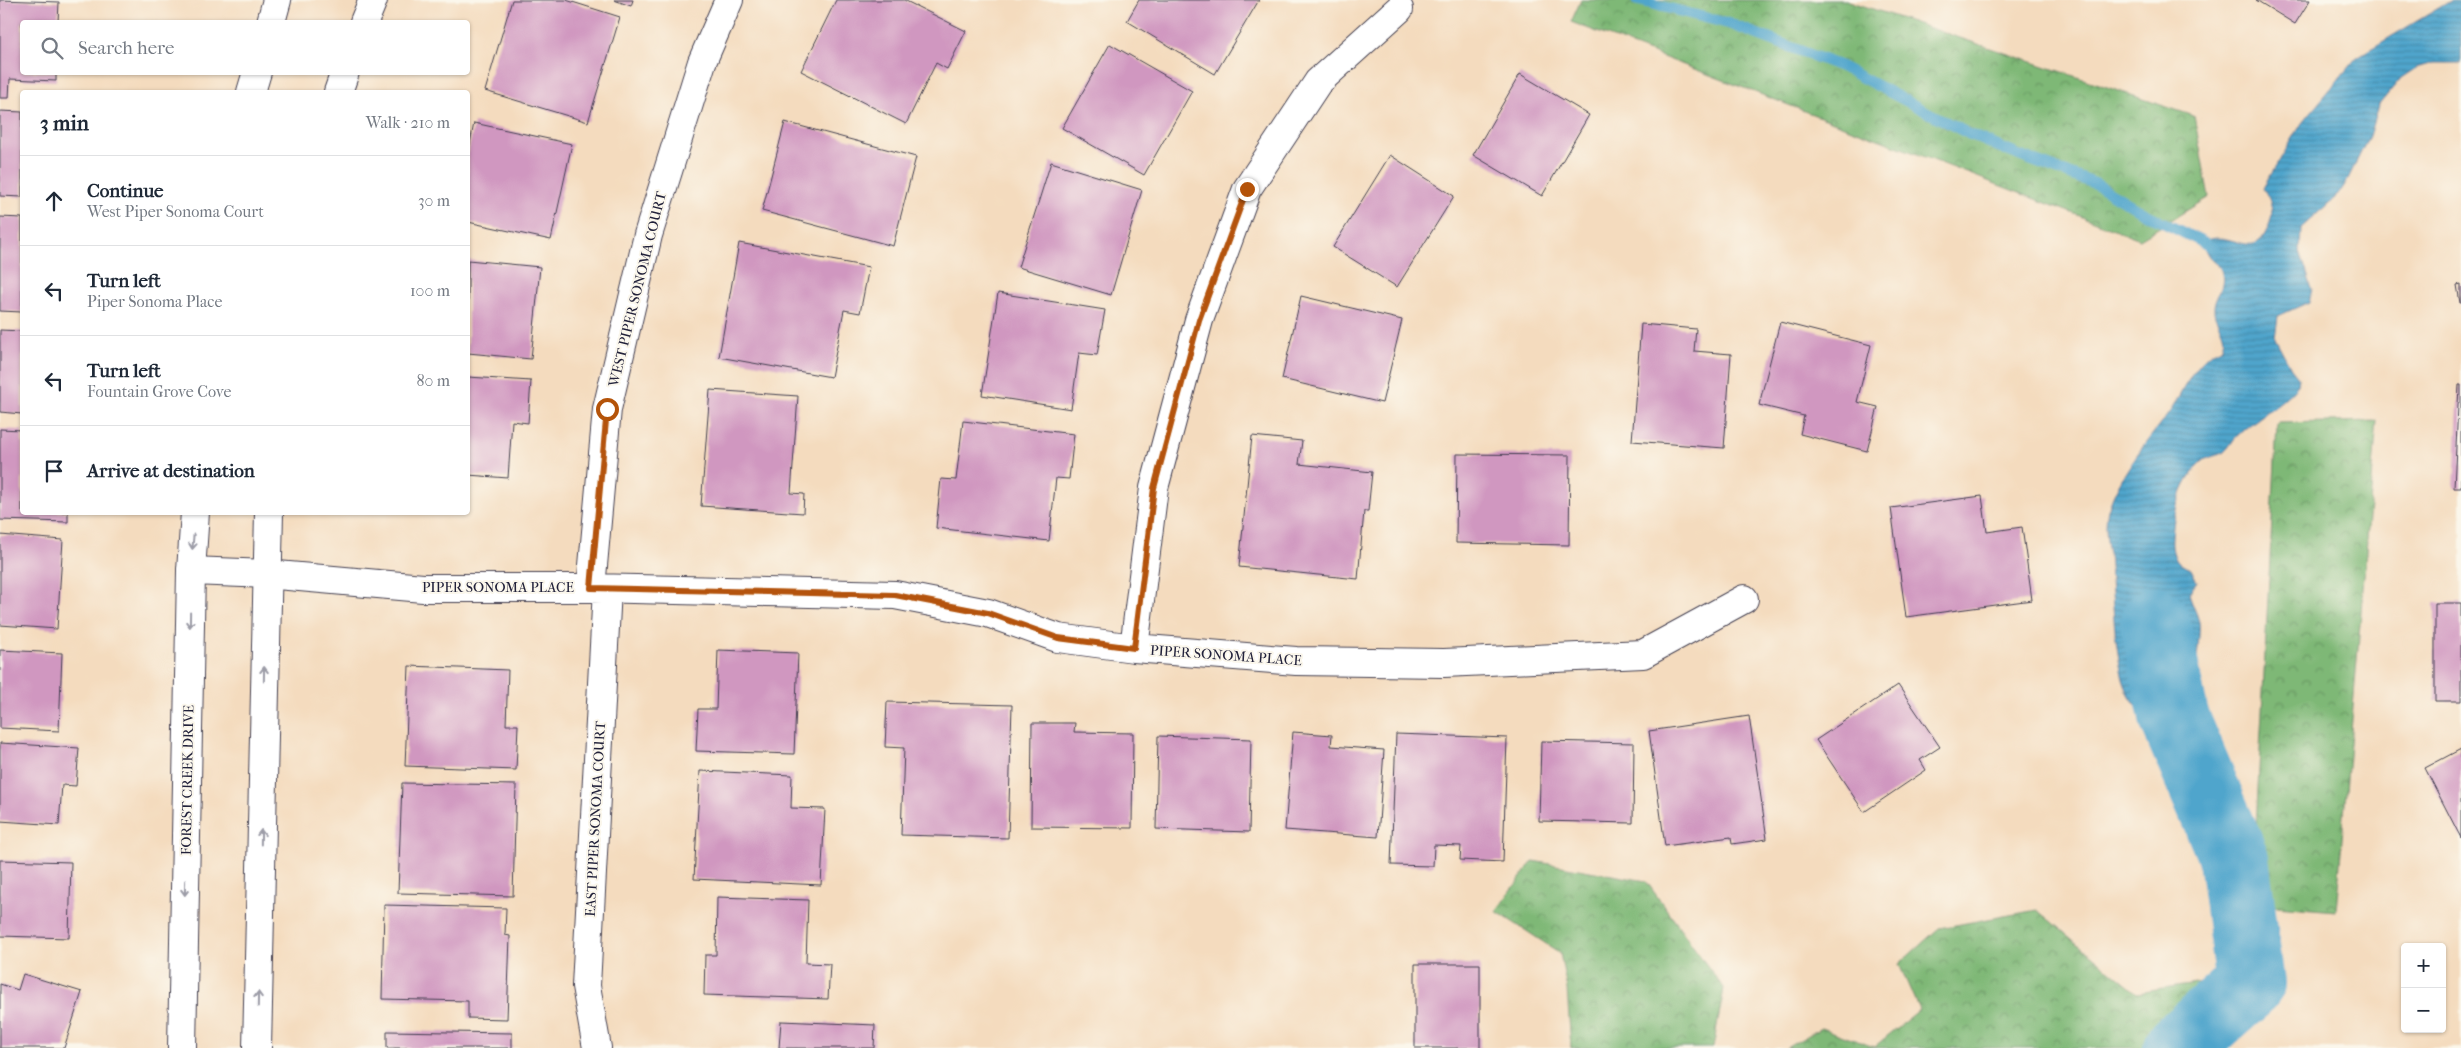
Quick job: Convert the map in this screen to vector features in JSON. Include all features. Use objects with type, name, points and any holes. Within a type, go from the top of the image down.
[{"type":"street","points":[[272,20],[277,0]]},
{"type":"street","points":[[365,20],[372,0]]},
{"type":"street","name":"WEST PIPER SONOMA COURT","points":[[599,588],[609,399],[648,234],[702,62],[729,0]]},
{"type":"street","points":[[1134,648],[1154,488],[1199,320],[1247,189],[1318,82],[1399,9]]},
{"type":"street","points":[[252,90],[256,75]]},
{"type":"street","points":[[339,90],[345,75]]},
{"type":"street","name":"FOREST CREEK DRIVE","points":[[182,1048],[190,572],[195,515]]},
{"type":"street","points":[[256,1048],[269,515]]},
{"type":"street","name":"PIPER SONOMA PLACE","points":[[190,572],[266,574],[423,588],[599,588],[895,595],[988,613],[1058,638],[1134,648],[1296,661],[1444,663],[1643,654],[1744,599]]},
{"type":"street","name":"EAST PIPER SONOMA COURT","points":[[597,1048],[586,986],[599,588]]},
{"type":"green space","points":[[1581,0],[1846,0],[2194,116],[2209,197],[2140,239],[1571,22]]},
{"type":"green space","points":[[2377,421],[2336,911],[2252,904],[2277,423]]},
{"type":"green space","points":[[1533,861],[1646,881],[1724,989],[1713,1048],[1571,1048],[1567,989],[1560,953],[1496,911]]},
{"type":"green space","points":[[2037,910],[2137,993],[2228,979],[2170,1048],[1786,1048],[1821,1028],[1874,1047],[1919,1010],[1899,964],[1939,928]]},
{"type":"water","points":[[2452,0],[2461,0],[2461,63],[2433,63],[2416,68],[2401,78],[2378,106],[2369,136],[2346,183],[2338,195],[2301,228],[2300,251],[2312,289],[2309,302],[2278,316],[2275,338],[2291,368],[2299,378],[2298,385],[2243,430],[2224,452],[2203,461],[2184,486],[2177,505],[2173,526],[2172,548],[2178,561],[2191,569],[2197,581],[2189,593],[2199,622],[2198,652],[2194,679],[2186,708],[2175,717],[2162,719],[2155,717],[2142,711],[2137,706],[2123,679],[2115,634],[2106,531],[2107,517],[2119,484],[2133,461],[2166,417],[2189,378],[2203,360],[2221,348],[2224,337],[2214,313],[2214,308],[2222,276],[2220,268],[2209,257],[2202,240],[2218,238],[2248,244],[2254,244],[2259,241],[2269,225],[2272,215],[2270,201],[2263,188],[2302,123],[2357,57]]},
{"type":"building","points":[[0,0],[59,2],[58,20],[20,20],[20,75],[56,75],[56,81],[10,79],[9,98],[0,98]]},
{"type":"building","points":[[512,0],[566,0],[620,17],[588,122],[485,91]]},
{"type":"building","points":[[614,0],[633,0],[631,6]]},
{"type":"building","points":[[836,0],[904,0],[966,31],[947,69],[936,63],[906,124],[801,71]]},
{"type":"building","points":[[1139,0],[1259,0],[1215,74],[1127,21]]},
{"type":"building","points":[[2256,0],[2310,0],[2295,24]]},
{"type":"building","points":[[1110,44],[1192,91],[1144,175],[1062,128]]},
{"type":"building","points":[[1520,74],[1589,115],[1542,196],[1473,155]]},
{"type":"building","points":[[0,111],[20,112],[20,197],[0,196]]},
{"type":"building","points":[[785,122],[916,157],[893,246],[762,211]]},
{"type":"building","points":[[474,123],[572,144],[551,240],[470,222],[470,144]]},
{"type":"building","points":[[1390,155],[1454,196],[1397,287],[1333,247]]},
{"type":"building","points":[[1051,162],[1142,190],[1111,295],[1018,267]]},
{"type":"building","points":[[0,217],[20,218],[20,312],[0,311]]},
{"type":"building","points":[[739,243],[869,267],[860,313],[844,310],[831,377],[719,357]]},
{"type":"building","points":[[470,260],[540,267],[531,359],[470,353]]},
{"type":"building","points":[[2461,284],[2461,303],[2460,303],[2457,285]]},
{"type":"building","points":[[998,293],[1105,310],[1097,355],[1079,353],[1071,409],[982,395]]},
{"type":"building","points":[[1301,296],[1402,320],[1382,403],[1282,379]]},
{"type":"building","points":[[1780,322],[1871,345],[1857,402],[1878,407],[1867,451],[1800,434],[1804,416],[1759,405]]},
{"type":"building","points":[[1641,324],[1696,329],[1694,351],[1731,354],[1724,448],[1632,441]]},
{"type":"building","points":[[0,330],[20,331],[20,414],[0,412]]},
{"type":"building","points":[[470,377],[531,381],[528,423],[512,421],[508,478],[470,475]]},
{"type":"building","points":[[2459,385],[2461,385],[2461,488],[2454,488]]},
{"type":"building","points":[[710,390],[798,396],[791,493],[804,494],[803,513],[701,506]]},
{"type":"building","points":[[963,421],[1074,434],[1069,479],[1056,478],[1049,541],[936,528],[941,479],[956,480]]},
{"type":"building","points":[[0,429],[20,430],[20,515],[68,515],[68,522],[0,520]]},
{"type":"building","points":[[1252,436],[1302,441],[1299,464],[1372,472],[1368,511],[1364,511],[1358,579],[1239,567]]},
{"type":"building","points":[[1457,454],[1570,455],[1569,545],[1456,543]]},
{"type":"building","points":[[1982,496],[1987,532],[2022,527],[2032,600],[1906,617],[1891,508]]},
{"type":"building","points":[[0,535],[63,540],[57,629],[0,625]]},
{"type":"building","points":[[2435,603],[2461,603],[2461,701],[2435,701]]},
{"type":"building","points":[[0,650],[62,653],[59,731],[0,728]]},
{"type":"building","points":[[718,650],[798,653],[794,754],[696,751],[698,709],[716,709]]},
{"type":"building","points":[[409,666],[508,670],[506,725],[518,725],[516,770],[405,766]]},
{"type":"building","points":[[1898,685],[1940,747],[1920,760],[1926,770],[1864,812],[1816,740]]},
{"type":"building","points":[[887,702],[1012,705],[1008,838],[901,835],[904,748],[885,747]]},
{"type":"building","points":[[1749,716],[1767,839],[1732,844],[1731,837],[1665,846],[1649,731]]},
{"type":"building","points":[[1032,723],[1075,723],[1074,732],[1133,733],[1132,828],[1031,827]]},
{"type":"building","points":[[1293,732],[1332,735],[1331,746],[1384,750],[1378,837],[1285,830]]},
{"type":"building","points":[[1396,734],[1507,738],[1503,862],[1460,860],[1461,846],[1434,845],[1433,866],[1391,865]]},
{"type":"building","points":[[1158,736],[1251,739],[1249,832],[1156,829]]},
{"type":"building","points":[[1541,741],[1634,743],[1633,823],[1539,821]]},
{"type":"building","points":[[0,743],[79,748],[76,786],[62,785],[59,825],[0,821]]},
{"type":"building","points":[[2461,749],[2461,838],[2425,768]]},
{"type":"building","points":[[700,771],[792,775],[791,808],[825,809],[821,885],[694,879]]},
{"type":"building","points":[[402,783],[516,785],[513,896],[398,893]]},
{"type":"building","points":[[0,860],[71,862],[69,938],[0,936]]},
{"type":"building","points":[[717,897],[808,900],[806,963],[830,964],[828,999],[704,995],[705,955],[716,955]]},
{"type":"building","points":[[384,905],[506,908],[505,935],[510,936],[507,1019],[468,1018],[468,1001],[382,999]]},
{"type":"building","points":[[1415,964],[1480,964],[1480,1048],[1415,1048]]},
{"type":"building","points":[[23,974],[82,992],[64,1048],[0,1048],[0,984],[18,990]]},
{"type":"building","points":[[781,1021],[875,1025],[874,1048],[779,1048]]},
{"type":"building","points":[[387,1031],[512,1033],[512,1048],[387,1048]]},
{"type":"waterway","points":[[1637,0],[1730,24],[1840,66],[1969,134],[2020,156],[2096,184],[2144,213],[2214,248]]},
{"type":"waterway","points":[[2155,622],[2174,717],[2234,859],[2250,984],[2178,1048]]},
{"type":"route","points":[[607,409],[591,588],[895,595],[988,613],[1058,638],[1134,648],[1154,488],[1199,320],[1247,189]]}]
